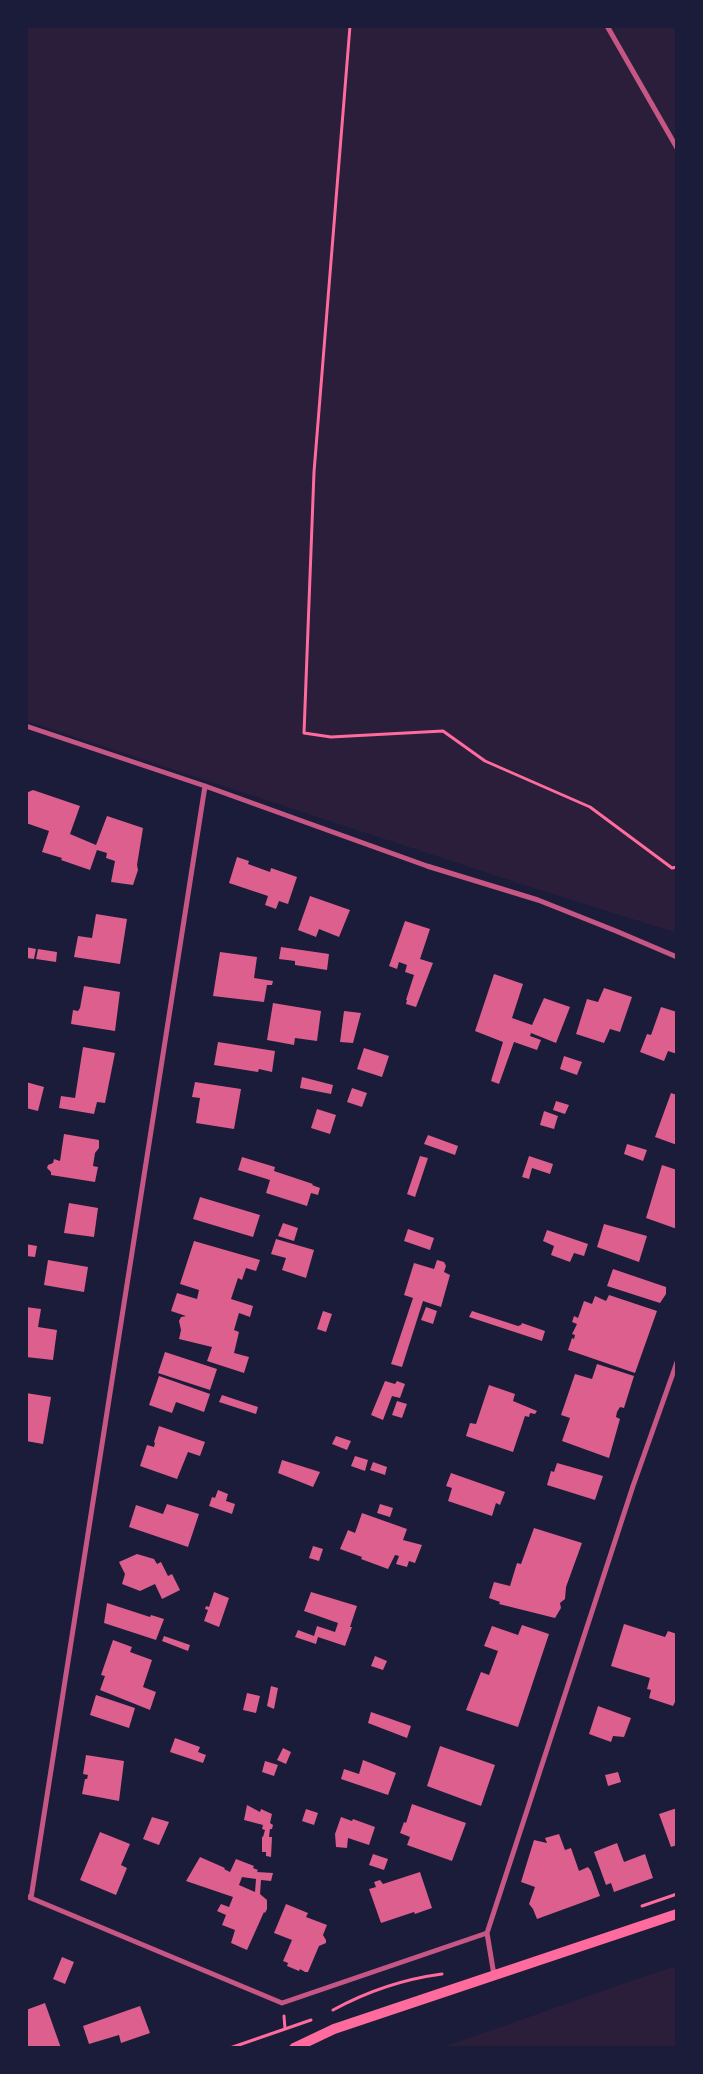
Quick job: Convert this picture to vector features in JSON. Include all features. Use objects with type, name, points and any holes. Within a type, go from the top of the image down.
[{"type":"main road","points":[[294,2048],[334,2028],[677,1914]]},
{"type":"street","points":[[607,26],[677,148]]},
{"type":"street","points":[[26,726],[205,786],[427,866],[538,900],[677,957]]},
{"type":"street","points":[[205,786],[29,1897],[282,2003],[487,1933]]},
{"type":"street","points":[[494,1976],[487,1933],[630,1496],[677,1362]]},
{"type":"path","points":[[350,26],[314,472],[304,733],[331,737],[443,731],[485,761],[590,807],[672,868],[677,867]]},
{"type":"shaded area","points":[[26,26],[677,26],[677,933],[524,885],[26,721]]},
{"type":"shaded area","points":[[677,1966],[677,2048],[441,2048],[648,1975]]},
{"type":"building","points":[[33,790],[80,806],[70,834],[96,845],[107,816],[143,828],[137,865],[138,870],[133,885],[111,882],[115,861],[106,858],[107,853],[97,850],[90,870],[42,852],[49,831],[26,823],[26,793]]},
{"type":"building","points":[[237,857],[249,861],[248,864],[270,872],[271,868],[297,877],[288,904],[279,901],[276,909],[265,905],[268,896],[229,883]]},
{"type":"building","points":[[310,896],[350,910],[339,937],[319,929],[316,937],[298,930]]},
{"type":"building","points":[[96,914],[127,919],[120,964],[74,957],[78,936],[92,938]]},
{"type":"building","points":[[405,921],[430,929],[420,959],[433,963],[416,1007],[406,1004],[414,975],[405,972],[407,965],[399,962],[397,969],[389,966]]},
{"type":"building","points":[[26,947],[36,949],[34,959],[26,958]]},
{"type":"building","points":[[281,947],[329,954],[327,970],[295,965],[295,961],[279,959]]},
{"type":"building","points":[[38,949],[57,952],[56,962],[36,959]]},
{"type":"building","points":[[220,952],[257,957],[254,978],[273,981],[272,985],[267,985],[264,1002],[213,996]]},
{"type":"building","points":[[494,974],[523,984],[512,1018],[532,1025],[544,998],[570,1007],[556,1043],[531,1033],[530,1036],[541,1040],[537,1050],[514,1042],[499,1084],[491,1081],[503,1042],[475,1031]]},
{"type":"building","points":[[84,986],[120,992],[115,1031],[71,1024],[73,1010],[78,1011],[80,1008]]},
{"type":"building","points":[[604,988],[632,997],[620,1032],[610,1029],[604,1043],[576,1034],[587,999],[598,1002]]},
{"type":"building","points":[[273,1003],[321,1011],[317,1041],[295,1038],[294,1045],[267,1040]]},
{"type":"building","points":[[661,1007],[677,1012],[677,1054],[668,1051],[664,1061],[640,1052],[647,1034],[651,1035]]},
{"type":"building","points":[[344,1011],[361,1013],[353,1043],[340,1042]]},
{"type":"building","points":[[218,1042],[275,1051],[272,1072],[259,1069],[258,1072],[214,1065]]},
{"type":"building","points":[[83,1047],[115,1053],[105,1103],[97,1102],[94,1114],[59,1108],[61,1096],[75,1098]]},
{"type":"building","points":[[364,1048],[389,1056],[382,1077],[357,1069]]},
{"type":"building","points":[[564,1056],[582,1062],[577,1075],[560,1069]]},
{"type":"building","points":[[302,1077],[333,1085],[331,1094],[300,1088]]},
{"type":"building","points":[[26,1082],[44,1087],[38,1111],[26,1108]]},
{"type":"building","points":[[195,1082],[241,1089],[234,1129],[196,1123],[200,1098],[192,1097]]},
{"type":"building","points":[[352,1088],[367,1093],[362,1107],[347,1102]]},
{"type":"building","points":[[671,1093],[677,1095],[677,1145],[655,1137]]},
{"type":"building","points":[[556,1101],[569,1105],[565,1114],[553,1110]]},
{"type":"building","points":[[317,1109],[336,1115],[330,1134],[311,1128]]},
{"type":"building","points":[[544,1111],[558,1116],[554,1129],[540,1125]]},
{"type":"building","points":[[64,1134],[99,1140],[99,1148],[95,1153],[93,1166],[98,1167],[95,1182],[51,1175],[47,1168],[48,1165],[53,1163],[54,1159],[60,1161]]},
{"type":"building","points":[[428,1135],[458,1146],[455,1155],[424,1144]]},
{"type":"building","points":[[627,1144],[647,1150],[643,1161],[624,1154]]},
{"type":"building","points":[[420,1156],[428,1158],[415,1197],[407,1194]]},
{"type":"building","points":[[529,1156],[553,1164],[550,1174],[532,1168],[529,1179],[522,1177]]},
{"type":"building","points":[[242,1157],[275,1167],[274,1171],[313,1184],[320,1188],[318,1195],[311,1193],[307,1206],[266,1193],[270,1180],[238,1170]]},
{"type":"building","points":[[662,1165],[677,1170],[677,1229],[646,1218]]},
{"type":"building","points":[[200,1197],[260,1215],[253,1237],[193,1219]]},
{"type":"building","points":[[69,1203],[98,1208],[94,1237],[64,1233]]},
{"type":"building","points":[[283,1223],[298,1228],[294,1241],[278,1236]]},
{"type":"building","points":[[604,1224],[647,1236],[639,1262],[597,1247]]},
{"type":"building","points":[[408,1229],[434,1238],[430,1250],[404,1241]]},
{"type":"building","points":[[547,1230],[588,1244],[584,1256],[574,1253],[570,1262],[551,1255],[554,1246],[543,1241]]},
{"type":"building","points":[[276,1239],[314,1250],[306,1278],[282,1270],[286,1258],[271,1254]]},
{"type":"building","points":[[194,1241],[260,1260],[256,1271],[246,1268],[242,1280],[238,1278],[231,1299],[253,1306],[250,1317],[239,1313],[234,1330],[239,1332],[234,1353],[249,1357],[244,1373],[207,1361],[212,1347],[179,1339],[181,1330],[179,1321],[181,1317],[186,1316],[171,1311],[177,1293],[197,1299],[199,1290],[180,1284]]},
{"type":"building","points":[[26,1244],[37,1246],[35,1257],[26,1256]]},
{"type":"building","points":[[48,1260],[88,1267],[84,1292],[44,1285]]},
{"type":"building","points":[[437,1260],[444,1262],[446,1266],[444,1272],[450,1275],[441,1307],[423,1301],[402,1367],[391,1364],[413,1298],[404,1295],[414,1263],[434,1269]]},
{"type":"building","points":[[613,1269],[666,1287],[666,1294],[660,1303],[607,1286]]},
{"type":"building","points":[[609,1295],[657,1311],[635,1373],[568,1350],[572,1338],[574,1339],[575,1335],[572,1334],[577,1324],[572,1322],[574,1316],[578,1318],[584,1301],[592,1304],[595,1296],[606,1301]]},
{"type":"building","points":[[26,1307],[41,1309],[38,1327],[57,1330],[53,1360],[26,1357]]},
{"type":"building","points":[[426,1307],[437,1311],[433,1324],[421,1320]]},
{"type":"building","points":[[323,1311],[332,1314],[326,1332],[317,1329]]},
{"type":"building","points":[[472,1311],[518,1326],[522,1323],[545,1331],[542,1341],[469,1317]]},
{"type":"building","points":[[165,1352],[217,1369],[210,1390],[158,1373]]},
{"type":"building","points":[[597,1364],[634,1376],[624,1408],[620,1407],[617,1412],[616,1417],[620,1419],[609,1458],[562,1441],[570,1418],[561,1415],[575,1374],[592,1379]]},
{"type":"building","points":[[159,1376],[210,1394],[204,1412],[176,1402],[172,1413],[149,1405]]},
{"type":"building","points":[[385,1381],[395,1384],[397,1381],[405,1384],[400,1398],[392,1396],[383,1420],[371,1415]]},
{"type":"building","points":[[489,1385],[515,1394],[513,1401],[537,1411],[535,1414],[530,1413],[529,1417],[525,1416],[513,1452],[466,1436],[470,1423],[476,1424]]},
{"type":"building","points":[[26,1393],[51,1397],[43,1444],[26,1441]]},
{"type":"building","points":[[222,1395],[258,1407],[256,1414],[219,1402]]},
{"type":"building","points":[[397,1401],[407,1404],[402,1418],[392,1415]]},
{"type":"building","points":[[159,1426],[205,1442],[200,1456],[188,1452],[177,1479],[140,1466],[147,1445],[154,1447]]},
{"type":"building","points":[[336,1436],[351,1441],[347,1450],[332,1444]]},
{"type":"building","points":[[355,1456],[368,1460],[365,1471],[351,1466]]},
{"type":"building","points":[[282,1460],[320,1472],[313,1487],[278,1473]]},
{"type":"building","points":[[373,1462],[387,1467],[385,1475],[370,1470]]},
{"type":"building","points":[[557,1463],[603,1476],[595,1500],[547,1485],[551,1471],[554,1472]]},
{"type":"building","points":[[451,1473],[505,1492],[500,1505],[496,1503],[492,1516],[448,1501],[452,1488],[446,1486]]},
{"type":"building","points":[[218,1490],[228,1494],[226,1501],[235,1504],[232,1514],[209,1506],[212,1497],[215,1498]]},
{"type":"building","points":[[167,1504],[199,1514],[188,1547],[129,1527],[136,1505],[163,1514]]},
{"type":"building","points":[[380,1504],[393,1508],[390,1517],[377,1513]]},
{"type":"building","points":[[362,1513],[407,1529],[403,1540],[422,1545],[415,1563],[409,1561],[407,1567],[396,1564],[399,1556],[395,1555],[388,1569],[340,1549],[348,1530],[355,1533]]},
{"type":"building","points":[[534,1528],[582,1543],[566,1587],[565,1599],[560,1603],[561,1608],[555,1618],[499,1604],[500,1602],[489,1598],[494,1582],[510,1586],[517,1563],[521,1564]]},
{"type":"building","points":[[313,1546],[323,1549],[319,1561],[309,1558]]},
{"type":"building","points":[[137,1554],[154,1559],[157,1564],[161,1562],[168,1576],[172,1574],[180,1590],[162,1599],[155,1584],[140,1591],[122,1584],[125,1574],[119,1562]]},
{"type":"building","points":[[214,1592],[229,1598],[219,1627],[204,1621],[208,1610],[205,1609],[206,1606],[209,1607]]},
{"type":"building","points":[[311,1592],[357,1606],[345,1646],[318,1637],[316,1644],[295,1637],[298,1630],[314,1636],[317,1626],[335,1632],[338,1623],[304,1611]]},
{"type":"building","points":[[107,1603],[150,1617],[151,1615],[164,1619],[156,1640],[104,1623]]},
{"type":"building","points":[[624,1624],[665,1637],[668,1631],[677,1634],[677,1698],[673,1706],[649,1698],[651,1690],[647,1689],[650,1678],[611,1666]]},
{"type":"building","points":[[522,1625],[549,1634],[518,1727],[466,1710],[481,1672],[489,1675],[498,1651],[484,1646],[492,1626],[518,1635]]},
{"type":"building","points":[[164,1636],[190,1645],[188,1651],[162,1641]]},
{"type":"building","points":[[113,1640],[132,1647],[130,1652],[152,1660],[143,1687],[156,1692],[150,1710],[100,1690],[105,1676],[101,1675]]},
{"type":"building","points":[[375,1656],[387,1661],[383,1670],[371,1666]]},
{"type":"building","points":[[271,1686],[278,1688],[274,1709],[267,1706]]},
{"type":"building","points":[[247,1693],[260,1696],[256,1713],[243,1710]]},
{"type":"building","points":[[96,1695],[135,1708],[129,1728],[90,1715]]},
{"type":"building","points":[[598,1706],[631,1718],[624,1737],[613,1736],[611,1742],[589,1734]]},
{"type":"building","points":[[371,1712],[411,1726],[407,1738],[368,1723]]},
{"type":"building","points":[[175,1738],[200,1747],[198,1752],[206,1755],[203,1763],[170,1752]]},
{"type":"building","points":[[440,1746],[495,1765],[481,1806],[427,1786]]},
{"type":"building","points":[[283,1748],[291,1752],[286,1764],[277,1760]]},
{"type":"building","points":[[86,1755],[124,1761],[119,1801],[82,1794],[85,1779],[87,1779],[88,1775],[83,1774]]},
{"type":"building","points":[[363,1760],[396,1773],[388,1795],[341,1779],[344,1769],[359,1774]]},
{"type":"building","points":[[265,1761],[278,1765],[274,1776],[262,1772]]},
{"type":"building","points":[[618,1772],[621,1782],[608,1786],[605,1775]]},
{"type":"building","points":[[412,1804],[466,1823],[452,1861],[407,1845],[410,1837],[400,1833],[404,1822],[406,1823]]},
{"type":"building","points":[[247,1805],[260,1812],[261,1809],[272,1814],[270,1823],[273,1825],[272,1829],[270,1829],[269,1837],[272,1837],[271,1857],[266,1856],[266,1852],[262,1852],[262,1837],[265,1830],[262,1829],[263,1825],[244,1820]]},
{"type":"building","points":[[677,1808],[677,1845],[671,1847],[659,1814]]},
{"type":"building","points":[[306,1809],[318,1813],[314,1825],[302,1821]]},
{"type":"building","points":[[152,1817],[169,1822],[159,1845],[143,1839]]},
{"type":"building","points":[[341,1817],[375,1827],[369,1845],[348,1838],[347,1848],[336,1847],[335,1834]]},
{"type":"building","points":[[100,1832],[130,1844],[121,1865],[127,1868],[116,1895],[80,1880]]},
{"type":"building","points":[[559,1834],[565,1850],[571,1848],[579,1871],[588,1867],[591,1871],[600,1896],[537,1919],[529,1904],[535,1887],[521,1882],[534,1840],[547,1843],[545,1838]]},
{"type":"building","points":[[617,1843],[624,1862],[645,1854],[653,1878],[614,1892],[611,1883],[606,1885],[594,1852]]},
{"type":"building","points":[[373,1854],[388,1859],[384,1870],[369,1865]]},
{"type":"building","points":[[200,1857],[230,1872],[236,1859],[254,1866],[253,1868],[258,1870],[257,1872],[273,1873],[271,1881],[261,1880],[260,1894],[267,1900],[267,1909],[247,1950],[231,1943],[235,1930],[222,1925],[226,1915],[217,1911],[221,1904],[229,1907],[233,1897],[186,1881]],"holes":[[[242,1877],[256,1879],[255,1892],[239,1885]]]},
{"type":"building","points":[[420,1872],[432,1908],[381,1923],[369,1889],[376,1887],[374,1882],[380,1880],[383,1884]]},
{"type":"building","points":[[286,1904],[308,1913],[306,1917],[327,1925],[323,1935],[326,1943],[319,1946],[308,1972],[300,1969],[299,1971],[287,1966],[288,1963],[283,1961],[292,1940],[274,1933]]},
{"type":"building","points":[[62,1957],[74,1962],[65,1984],[53,1979]]},
{"type":"building","points":[[45,2003],[61,2048],[26,2048],[28,2045],[26,2010]]},
{"type":"building","points":[[140,2006],[150,2033],[121,2043],[119,2035],[89,2044],[83,2026]]}]
